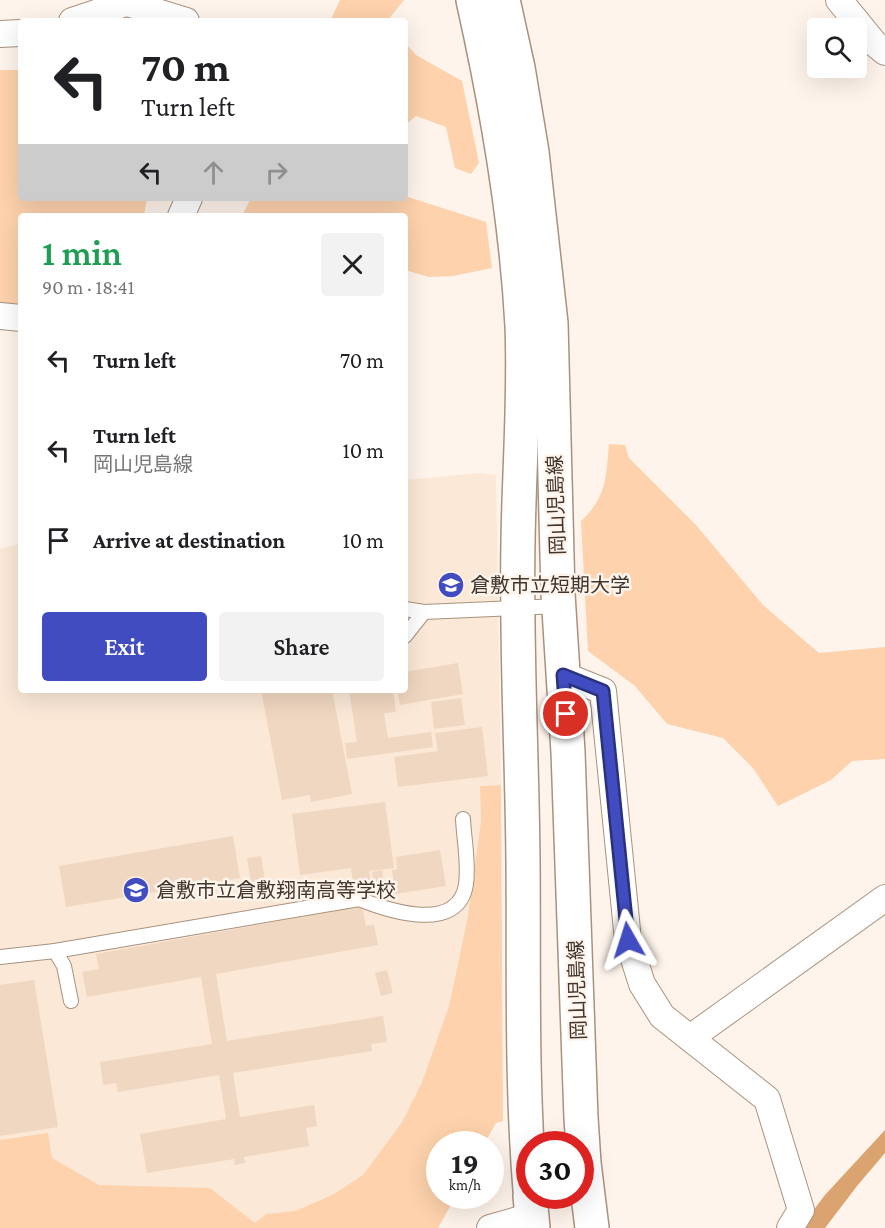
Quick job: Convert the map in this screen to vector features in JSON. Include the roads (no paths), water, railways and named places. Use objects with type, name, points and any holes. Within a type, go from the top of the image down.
[{"type":"main road","name":"岡山児島線","points":[[473,0],[490,75],[504,154],[522,325],[523,384],[518,542],[523,862],[522,994],[528,1131]]},
{"type":"main road","name":"岡山児島線","points":[[502,0],[518,68],[532,152],[550,323],[559,606],[569,773],[581,1118],[592,1228]]},
{"type":"street","points":[[839,0],[874,43],[885,52]]},
{"type":"street","points":[[80,18],[122,1],[176,18]]},
{"type":"street","points":[[0,34],[18,33]]},
{"type":"street","points":[[0,316],[18,318]]},
{"type":"street","points":[[563,675],[603,691],[628,940],[642,984],[662,1016],[767,1099],[801,1210],[790,1228]]},
{"type":"street","points":[[690,1038],[885,898]]},
{"type":"street","points":[[490,1228],[527,1209]]},
{"type":"lane","points":[[408,609],[424,612],[559,606]]},
{"type":"lane","points":[[408,632],[424,612]]},
{"type":"lane","points":[[0,957],[55,951],[359,900],[398,912],[419,915],[434,915],[448,911],[460,900],[466,885],[463,819]]},
{"type":"lane","points":[[55,951],[63,966],[71,1001]]},
{"type":"place","name":"倉敷市立短期大学","points":[[451,585]]},
{"type":"place","name":"倉敷市立倉敷翔南高等学校","points":[[136,890]]}]
